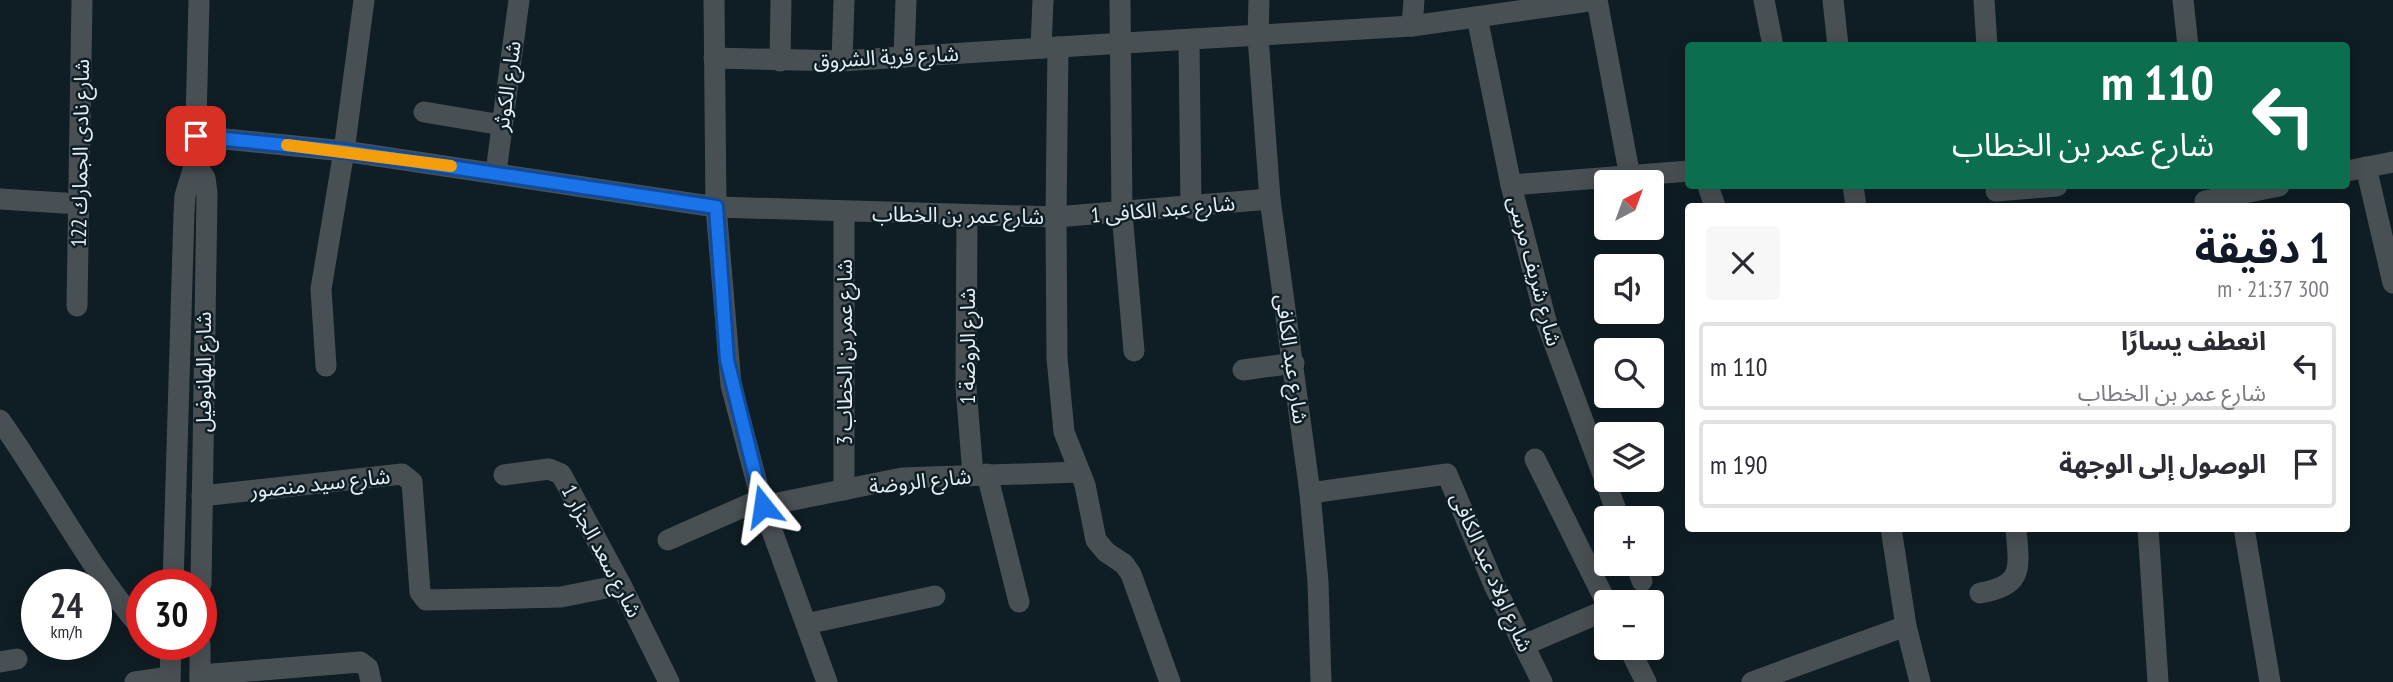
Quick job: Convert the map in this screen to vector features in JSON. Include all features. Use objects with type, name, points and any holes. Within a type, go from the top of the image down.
[{"type":"street","name":"شارع نادى الجمارك 122","points":[[77,306],[82,0]]},
{"type":"street","name":"شارع الهانوفيل","points":[[173,569],[184,212],[185,196],[195,163],[199,0]]},
{"type":"street","points":[[326,366],[321,289],[344,151],[364,0]]},
{"type":"street","name":"شارع الكوثر","points":[[496,172],[519,0]]},
{"type":"street","points":[[714,0],[716,207],[727,360],[762,503],[827,682]]},
{"type":"street","points":[[780,61],[781,0]]},
{"type":"street","points":[[842,61],[844,0]]},
{"type":"street","points":[[904,57],[906,0]]},
{"type":"street","name":"شارع عمر بن الخطاب","points":[[196,136],[344,151],[716,207],[844,213],[1056,217],[1050,48],[1043,0]]},
{"type":"street","points":[[1120,0],[1118,44],[1122,214],[1134,351]]},
{"type":"street","name":"شارع عبد الكافى","points":[[1259,0],[1258,37],[1270,199],[1310,493],[1318,582],[1321,682]]},
{"type":"street","points":[[1412,26],[1414,0]]},
{"type":"street","points":[[1050,48],[1412,26],[1477,17],[1528,5],[1596,0],[1629,170]]},
{"type":"street","points":[[1763,0],[1772,42]]},
{"type":"street","points":[[1833,0],[1838,42]]},
{"type":"street","points":[[1984,0],[1987,42]]},
{"type":"street","points":[[2183,0],[2188,42]]},
{"type":"street","name":"شارع شريف مرسى","points":[[1477,17],[1511,185],[1546,321],[1615,506]]},
{"type":"street","points":[[1189,40],[1191,208]]},
{"type":"street","name":"شارع قرية الشروق","points":[[714,58],[842,61],[1050,48]]},
{"type":"street","points":[[424,112],[502,125]]},
{"type":"street","points":[[2393,162],[2356,169],[2393,283]]},
{"type":"street","name":"شارع الهانوفيل","points":[[195,163],[205,177],[207,193],[201,569]]},
{"type":"street","points":[[1664,174],[1685,171]]},
{"type":"street","points":[[1511,185],[1594,179]]},
{"type":"street","points":[[1996,194],[2034,189]]},
{"type":"street","points":[[2204,198],[2260,189]]},
{"type":"street","points":[[0,199],[79,204]]},
{"type":"street","name":"شارع عبد الكافى 1","points":[[1056,217],[1122,214],[1270,199]]},
{"type":"street","name":"شارع عمر بن الخطاب 3","points":[[844,213],[844,490]]},
{"type":"street","name":"شارع الروضة 1","points":[[967,216],[966,387],[980,475],[1019,602]]},
{"type":"street","points":[[1056,217],[1057,358],[1064,432],[1080,472],[1096,540],[1106,552],[1124,564],[1131,575],[1170,682]]},
{"type":"street","points":[[1243,370],[1294,363]]},
{"type":"street","points":[[0,420],[33,466],[104,582],[126,609]]},
{"type":"street","points":[[1535,459],[1600,590]]},
{"type":"street","name":"شارع سعد الجزار 1","points":[[505,475],[549,469],[561,474],[621,584],[669,682]]},
{"type":"street","name":"شارع الروضة","points":[[667,540],[762,503],[902,478],[1080,472]]},
{"type":"street","name":"شارع سيد منصور","points":[[202,496],[402,474],[412,482],[420,592],[426,600],[561,597],[621,584]]},
{"type":"street","name":"شارع اولاد عبد الكافى","points":[[1310,493],[1447,474],[1494,585],[1542,682]]},
{"type":"street","points":[[1892,532],[1906,626],[1920,682]]},
{"type":"street","points":[[1980,593],[2003,588],[2015,577],[2018,561],[2016,532]]},
{"type":"street","points":[[2148,532],[2158,682]]},
{"type":"street","points":[[2245,532],[2270,682]]},
{"type":"street","points":[[806,624],[935,597]]},
{"type":"street","points":[[1524,645],[1594,615]]},
{"type":"street","points":[[1752,682],[1784,676],[1906,626]]},
{"type":"street","points":[[200,660],[200,678],[360,662],[368,668],[371,682]]},
{"type":"street","points":[[1635,660],[1646,682]]},
{"type":"street","points":[[135,682],[171,666]]},
{"type":"slow traffic","points":[[287,145],[451,166]]},
{"type":"route","points":[[196,136],[344,151],[716,207],[727,360],[731,385],[763,506]]}]
